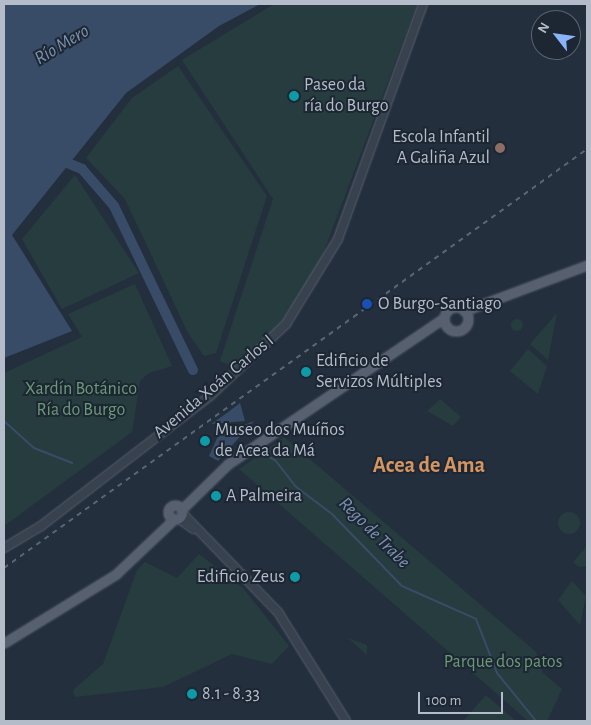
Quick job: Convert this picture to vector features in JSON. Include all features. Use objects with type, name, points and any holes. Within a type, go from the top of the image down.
[{"type":"main road","points":[[416,341],[449,329],[462,329],[466,315],[486,304],[586,265]]},
{"type":"main road","points":[[4,643],[116,574],[145,548],[199,488],[228,464],[416,341],[444,318],[450,309],[466,315]]},
{"type":"main road","points":[[444,318],[449,329]]},
{"type":"street","name":"Avenida Xoán Carlos I","points":[[4,548],[41,526],[211,395],[286,324],[338,239],[423,4]]},
{"type":"street","points":[[177,513],[200,533],[278,612],[346,721]]},
{"type":"green space","points":[[274,4],[417,4],[317,270],[276,329],[236,368],[220,361],[273,199],[182,60]]},
{"type":"green space","points":[[178,66],[267,196],[216,353],[204,356],[188,333],[125,199],[86,158],[132,98]]},
{"type":"green space","points":[[75,175],[139,273],[62,309],[22,239]]},
{"type":"green space","name":"Xardín Botánico Ría do Burgo","points":[[135,284],[172,366],[149,373],[140,381],[132,432],[4,526],[4,373],[82,337],[68,314]]},
{"type":"green space","points":[[557,313],[548,360],[530,344]]},
{"type":"green space","points":[[517,319],[523,325],[517,331],[511,325]]},
{"type":"green space","points":[[528,349],[547,366],[538,394],[510,371]]},
{"type":"green space","points":[[440,399],[461,417],[453,426],[427,411]]},
{"type":"green space","name":"Parque dos patos","points":[[284,437],[536,652],[542,672],[562,689],[547,721],[528,721],[239,469]]},
{"type":"green space","points":[[569,512],[579,519],[580,523],[573,533],[569,534],[559,527],[558,523],[565,513]]},
{"type":"green space","points":[[587,546],[587,566],[579,567],[573,562]]},
{"type":"green space","points":[[199,554],[243,588],[289,646],[272,664],[232,654],[163,687],[75,697],[73,690],[103,664],[137,570],[145,562],[177,578]]},
{"type":"green space","points":[[572,581],[586,596],[580,625],[558,600]]},
{"type":"green space","points":[[348,638],[367,645],[367,655]]},
{"type":"green space","points":[[486,695],[516,721],[463,721]]},
{"type":"water","name":"Río Mero","points":[[4,4],[260,4],[219,26],[126,93],[12,235],[72,331],[4,358]]},
{"type":"water","points":[[240,403],[245,421],[211,424],[227,413]]},
{"type":"water","points":[[254,421],[218,461],[209,456],[218,436]]},
{"type":"waterway","name":"Rego de Trabe","points":[[60,160],[82,169],[114,206],[193,370]]},
{"type":"waterway","points":[[4,421],[34,448],[72,463]]},
{"type":"waterway","name":"Rego de Trabe","points":[[261,453],[275,460],[295,486],[332,514],[402,586],[476,619],[497,673],[536,721]]},
{"type":"railway","points":[[4,568],[587,149]]},
{"type":"place","name":"Paseo da ría do Burgo","points":[[294,96]]},
{"type":"place","name":"Escola Infantil A Galiña Azul","points":[[500,148]]},
{"type":"place","name":"O Burgo-Santiago","points":[[367,304]]},
{"type":"place","name":"Edificio de Servizos Múltiples","points":[[306,372]]},
{"type":"place","name":"Museo dos Muíños de Acea da Má","points":[[205,441]]},
{"type":"place","name":"A Palmeira","points":[[216,496]]},
{"type":"place","name":"Edificio Zeus","points":[[295,577]]},
{"type":"place","name":"8.1 - 8.33","points":[[192,694]]},
{"type":"district","name":"Acea de Ama","points":[[429,466]]}]
